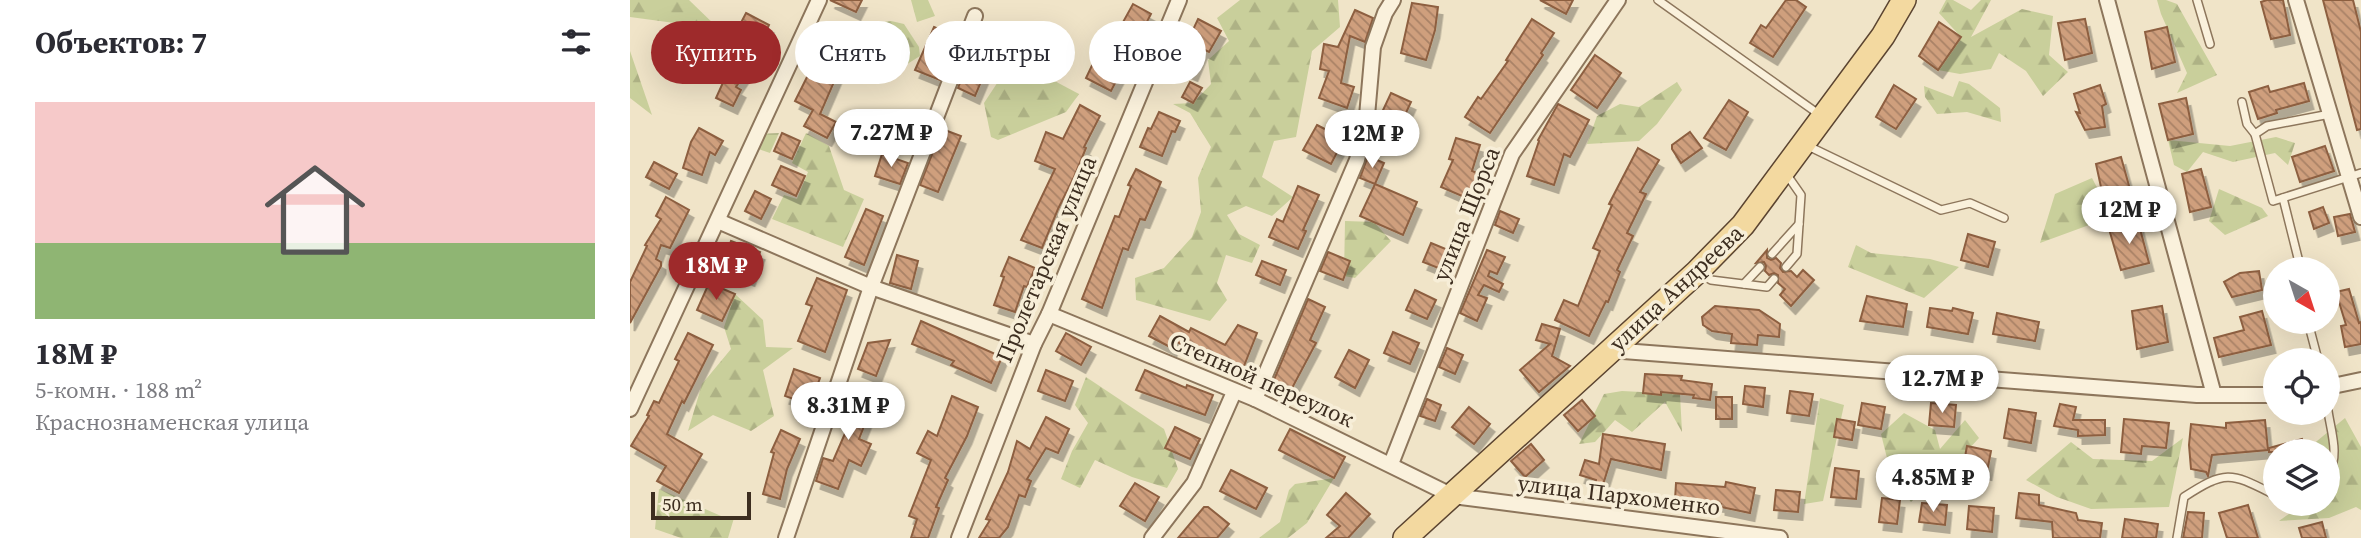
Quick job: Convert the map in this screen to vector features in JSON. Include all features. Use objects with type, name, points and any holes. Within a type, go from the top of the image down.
[{"type":"main road","name":"улица Андреева","points":[[1405,538],[1697,272],[1743,225],[1883,36],[1903,0]]},
{"type":"street","points":[[630,409],[819,0]]},
{"type":"street","name":"Пролетарская улица","points":[[959,538],[1034,344],[1049,314],[1179,0]]},
{"type":"street","points":[[1255,399],[1357,160],[1367,116],[1373,47],[1385,13],[1393,0]]},
{"type":"street","name":"улица Щорса","points":[[1391,464],[1512,154],[1618,0]]},
{"type":"street","points":[[2107,0],[2214,395]]},
{"type":"street","points":[[2296,0],[2330,114],[2355,175],[2361,217]]},
{"type":"street","points":[[786,538],[871,287],[975,16]]},
{"type":"street","points":[[718,221],[871,287],[1034,344]]},
{"type":"street","name":"Степной переулок","points":[[1049,314],[1255,399],[1452,496]]},
{"type":"street","points":[[1610,350],[2214,395],[2263,395]]},
{"type":"street","points":[[2340,384],[2361,380]]},
{"type":"street","points":[[1152,538],[1194,483],[1234,392]]},
{"type":"street","name":"улица Пархоменко","points":[[1452,496],[1771,538]]},
{"type":"lane","points":[[1658,0],[1823,117]]},
{"type":"lane","points":[[2197,0],[2210,44]]},
{"type":"lane","points":[[2242,102],[2247,124],[2255,134],[2273,201],[2355,175]]},
{"type":"lane","points":[[2255,134],[2267,126],[2330,114]]},
{"type":"lane","points":[[1804,144],[1941,210],[1970,204],[2004,218]]},
{"type":"lane","points":[[1784,169],[1801,195],[1797,254],[1786,267]]},
{"type":"lane","points":[[2283,198],[2298,257]]},
{"type":"lane","points":[[1772,254],[1800,224]]},
{"type":"lane","points":[[1744,284],[1760,267]]},
{"type":"lane","points":[[1697,272],[1711,279],[1767,287],[1774,279]]},
{"type":"lane","points":[[2177,538],[2184,497],[2206,483],[2227,476],[2241,478],[2263,489]]},
{"type":"green space","points":[[630,0],[689,0],[711,21],[660,21],[630,17]]},
{"type":"green space","points":[[911,0],[928,0],[935,16],[917,22]]},
{"type":"green space","points":[[1240,0],[1338,0],[1340,27],[1312,51],[1296,137],[1274,141],[1262,177],[1293,197],[1272,216],[1246,206],[1227,215],[1239,234],[1260,245],[1252,263],[1226,255],[1217,283],[1227,300],[1210,321],[1136,300],[1135,278],[1164,268],[1192,237],[1201,212],[1198,178],[1211,147],[1190,113],[1173,104],[1193,103],[1211,84],[1208,60],[1229,41],[1217,18]]},
{"type":"green space","points":[[1946,0],[1953,0],[1971,10],[1981,0],[1991,0],[1971,37],[2022,9],[2053,16],[2049,55],[2068,72],[2043,96],[2026,71],[1999,53],[1991,69],[1960,74],[1938,70],[1961,37],[1939,13]]},
{"type":"green space","points":[[2157,0],[2177,4],[2217,75],[2177,93],[2187,73]]},
{"type":"green space","points":[[910,33],[919,47],[920,56],[910,62]]},
{"type":"green space","points":[[630,51],[652,115],[630,98]]},
{"type":"green space","points":[[1959,81],[1969,84],[2000,108],[2001,122],[1967,112],[1937,114],[1925,97],[1924,86],[1953,97]]},
{"type":"green space","points":[[1677,82],[1682,90],[1657,124],[1639,141],[1587,144],[1597,116],[1620,104],[1639,107]]},
{"type":"green space","points":[[997,84],[1060,84],[1079,94],[1066,112],[998,140],[991,137],[984,103]]},
{"type":"green space","points":[[779,133],[770,153],[753,147],[758,134]]},
{"type":"green space","points":[[806,133],[829,146],[844,190],[864,199],[843,247],[772,219],[784,195],[797,199],[808,172],[792,163]]},
{"type":"green space","points":[[2276,137],[2295,143],[2288,165],[2275,153],[2233,162],[2203,152],[2187,172],[2174,165],[2168,140],[2230,146]]},
{"type":"green space","points":[[2092,178],[2104,201],[2130,210],[2040,243],[2055,194]]},
{"type":"green space","points":[[2219,189],[2262,208],[2268,216],[2225,235],[2209,221]]},
{"type":"green space","points":[[1345,221],[1374,222],[1391,241],[1355,278],[1344,276]]},
{"type":"green space","points":[[1856,245],[1871,253],[1930,259],[1959,267],[1924,298],[1848,267]]},
{"type":"green space","points":[[735,294],[763,320],[766,347],[793,348],[763,370],[774,416],[751,431],[713,415],[688,431],[702,384],[731,349],[724,327]]},
{"type":"green space","points":[[1086,377],[1164,429],[1178,469],[1167,488],[1132,477],[1095,460],[1080,488],[1061,479],[1072,451],[1088,423],[1075,405]]},
{"type":"green space","points":[[1622,391],[1680,394],[1682,432],[1665,402],[1632,432],[1615,420],[1595,442],[1579,444],[1604,394]]},
{"type":"green space","points":[[1820,398],[1844,405],[1823,501],[1804,504]]},
{"type":"green space","points":[[1904,413],[1935,430],[1940,449],[1965,420],[1979,438],[1911,502],[1902,490],[1916,457],[1888,462],[1881,434]]},
{"type":"green space","points":[[2345,418],[2361,447],[2361,510],[2356,507],[2340,514],[2340,439],[2319,439],[2340,425]]},
{"type":"green space","points":[[2183,438],[2169,507],[2091,509],[2057,497],[2026,480],[2071,442],[2093,459],[2152,461]]},
{"type":"green space","points":[[1334,478],[1307,523],[1288,538],[1259,538],[1280,522],[1289,490],[1295,484]]},
{"type":"green space","points":[[659,489],[728,519],[734,518],[728,538],[681,538],[655,529]]},
{"type":"green space","points":[[2286,516],[2334,516],[2329,518],[2279,521]]},
{"type":"building","points":[[830,0],[862,0],[856,12]]},
{"type":"building","points":[[1540,0],[1573,0],[1566,14]]},
{"type":"building","points":[[1786,0],[1796,0],[1806,7],[1773,57],[1750,43],[1761,25],[1766,28]]},
{"type":"building","points":[[2283,0],[2290,35],[2271,39],[2261,2]]},
{"type":"building","points":[[2323,0],[2353,0],[2361,32],[2361,129],[2357,130]]},
{"type":"building","points":[[1412,3],[1438,7],[1435,30],[1426,60],[1401,53]]},
{"type":"building","points":[[1133,4],[1151,14],[1147,21],[1124,21]]},
{"type":"building","points":[[1355,10],[1373,18],[1365,42],[1350,36],[1341,83],[1354,87],[1347,108],[1319,98],[1329,71],[1320,69],[1324,44],[1338,47]]},
{"type":"building","points":[[746,13],[761,21],[742,21]]},
{"type":"building","points":[[1532,19],[1554,33],[1541,53],[1543,55],[1490,133],[1465,117],[1508,61],[1506,60]]},
{"type":"building","points":[[2085,19],[2092,53],[2065,60],[2058,23]]},
{"type":"building","points":[[1939,22],[1961,37],[1938,70],[1919,56]]},
{"type":"building","points":[[1206,23],[1221,31],[1209,52],[1206,50]]},
{"type":"building","points":[[2167,27],[2175,62],[2152,69],[2145,32]]},
{"type":"building","points":[[924,50],[924,74],[915,70]]},
{"type":"building","points":[[1595,55],[1621,73],[1597,108],[1571,90]]},
{"type":"building","points":[[2304,83],[2309,101],[2276,110],[2277,113],[2258,119],[2249,92],[2268,86],[2270,92]]},
{"type":"building","points":[[722,84],[738,84],[736,87],[741,90],[733,106],[716,98]]},
{"type":"building","points":[[804,84],[833,84],[820,114],[836,122],[827,138],[804,126],[813,110],[795,101]]},
{"type":"building","points":[[960,84],[980,84],[975,96],[958,88]]},
{"type":"building","points":[[1098,84],[1115,84],[1111,91]]},
{"type":"building","points":[[1189,84],[1202,88],[1193,103],[1182,97]]},
{"type":"building","points":[[1894,85],[1916,99],[1896,129],[1876,117]]},
{"type":"building","points":[[2100,85],[2106,104],[2102,106],[2105,127],[2085,130],[2076,112],[2080,113],[2074,94]]},
{"type":"building","points":[[1391,93],[1411,102],[1397,132],[1377,123]]},
{"type":"building","points":[[2186,98],[2193,134],[2168,140],[2159,104]]},
{"type":"building","points":[[1729,100],[1748,112],[1726,150],[1704,138]]},
{"type":"building","points":[[1558,104],[1589,120],[1570,157],[1564,154],[1554,185],[1527,176],[1538,140]]},
{"type":"building","points":[[1080,105],[1100,116],[1084,147],[1086,148],[1074,177],[1042,248],[1021,240],[1055,169],[1035,161],[1046,132],[1063,139]]},
{"type":"building","points":[[1159,112],[1180,121],[1175,132],[1172,131],[1162,156],[1140,147]]},
{"type":"building","points":[[1317,125],[1344,139],[1331,164],[1303,150]]},
{"type":"building","points":[[699,128],[723,141],[715,155],[710,152],[702,175],[683,168],[691,142]]},
{"type":"building","points":[[942,129],[961,136],[938,192],[920,185]]},
{"type":"building","points":[[1690,132],[1702,148],[1681,163],[1672,145]]},
{"type":"building","points":[[782,133],[800,141],[792,159],[774,151]]},
{"type":"building","points":[[1456,138],[1480,145],[1472,171],[1480,174],[1469,199],[1441,187],[1453,160],[1449,159]]},
{"type":"building","points":[[2325,146],[2334,171],[2300,182],[2292,157]]},
{"type":"building","points":[[1638,148],[1659,160],[1640,192],[1646,194],[1627,233],[1633,236],[1617,270],[1620,272],[1608,302],[1606,301],[1589,336],[1555,320],[1564,300],[1578,306],[1600,251],[1593,248],[1612,205],[1609,204]]},
{"type":"building","points":[[882,154],[908,163],[900,184],[875,176]]},
{"type":"building","points":[[1368,156],[1384,163],[1375,184],[1360,178]]},
{"type":"building","points":[[2121,157],[2131,193],[2104,201],[2096,164]]},
{"type":"building","points":[[654,162],[677,174],[669,189],[646,177]]},
{"type":"building","points":[[781,166],[805,176],[796,196],[772,185]]},
{"type":"building","points":[[1136,169],[1161,182],[1145,220],[1140,219],[1128,250],[1123,248],[1102,308],[1082,299],[1115,216],[1119,217],[1131,186],[1128,185]]},
{"type":"building","points":[[2201,169],[2211,207],[2190,212],[2182,174]]},
{"type":"building","points":[[1375,184],[1417,202],[1403,235],[1360,216]]},
{"type":"building","points":[[1298,186],[1319,195],[1303,230],[1306,231],[1298,249],[1269,237],[1277,219],[1283,222]]},
{"type":"building","points":[[755,191],[771,199],[761,219],[745,211]]},
{"type":"building","points":[[666,197],[689,210],[670,248],[661,245],[656,259],[661,262],[661,266],[630,323],[630,282],[647,246],[645,245],[661,219],[656,216]]},
{"type":"building","points":[[2323,207],[2329,223],[2314,229],[2309,212]]},
{"type":"building","points":[[866,209],[883,216],[864,265],[845,257]]},
{"type":"building","points":[[1500,211],[1519,219],[1513,233],[1495,225]]},
{"type":"building","points":[[2350,214],[2355,232],[2338,236],[2334,217]]},
{"type":"building","points":[[2138,221],[2149,263],[2121,270],[2109,229]]},
{"type":"building","points":[[1968,234],[1995,242],[1988,267],[1961,260]]},
{"type":"building","points":[[731,241],[760,252],[750,278],[722,267]]},
{"type":"building","points":[[1431,243],[1453,252],[1446,271],[1423,262]]},
{"type":"building","points":[[1487,250],[1505,257],[1497,274],[1490,271],[1488,276],[1503,284],[1499,292],[1484,285],[1478,295],[1487,298],[1477,321],[1460,313]]},
{"type":"building","points":[[1767,250],[1767,258],[1776,258],[1781,263],[1783,272],[1791,271],[1797,277],[1803,270],[1814,280],[1791,306],[1780,295],[1785,289],[1778,283],[1778,275],[1769,275],[1765,271],[1764,262],[1756,263]]},
{"type":"building","points":[[1328,252],[1350,261],[1343,280],[1320,271]]},
{"type":"building","points":[[897,255],[918,261],[911,289],[890,283]]},
{"type":"building","points":[[1009,257],[1035,268],[1027,287],[1024,286],[1015,312],[994,305]]},
{"type":"building","points":[[1262,261],[1286,270],[1280,285],[1256,275]]},
{"type":"building","points":[[2259,271],[2262,290],[2232,297],[2224,282],[2240,273]]},
{"type":"building","points":[[817,278],[847,290],[825,352],[798,341],[812,306],[806,304]]},
{"type":"building","points":[[709,283],[735,294],[722,321],[697,310]]},
{"type":"building","points":[[2349,289],[2359,323],[2361,322],[2361,344],[2345,347],[2341,326],[2346,325],[2340,305],[2340,291]]},
{"type":"building","points":[[1415,290],[1436,300],[1427,319],[1406,310]]},
{"type":"building","points":[[1867,296],[1907,304],[1903,327],[1860,321]]},
{"type":"building","points":[[1308,299],[1325,307],[1310,340],[1316,343],[1291,390],[1273,382]]},
{"type":"building","points":[[1715,306],[1759,310],[1780,324],[1779,337],[1758,335],[1757,345],[1731,343],[1732,334],[1712,331],[1703,325],[1702,317]]},
{"type":"building","points":[[2162,306],[2168,342],[2137,349],[2132,311]]},
{"type":"building","points":[[1930,308],[1952,311],[1953,308],[1973,313],[1968,334],[1927,327]]},
{"type":"building","points":[[2262,311],[2263,334],[2268,334],[2271,345],[2219,357],[2214,338],[2244,330],[2240,317]]},
{"type":"building","points":[[1997,313],[2039,322],[2035,341],[1993,334]]},
{"type":"building","points":[[1160,316],[1189,332],[1191,328],[1225,345],[1238,325],[1257,333],[1242,371],[1175,341],[1172,348],[1149,336]]},
{"type":"building","points":[[921,321],[1002,357],[991,383],[951,365],[954,361],[912,344]]},
{"type":"building","points":[[1542,324],[1560,329],[1552,356],[1570,366],[1539,392],[1520,370],[1550,344],[1536,340]]},
{"type":"building","points":[[1393,332],[1419,343],[1410,364],[1384,353]]},
{"type":"building","points":[[688,333],[713,345],[667,434],[702,454],[679,493],[657,481],[666,466],[631,446],[649,416],[647,415],[654,401],[659,403],[679,361],[675,359]]},
{"type":"building","points":[[1066,333],[1091,347],[1081,365],[1056,351]]},
{"type":"building","points":[[890,340],[876,376],[858,369],[868,343]]},
{"type":"building","points":[[1447,348],[1463,355],[1455,374],[1439,367]]},
{"type":"building","points":[[1349,350],[1369,360],[1355,388],[1335,377]]},
{"type":"building","points":[[794,369],[820,378],[810,405],[785,396]]},
{"type":"building","points":[[1046,370],[1073,381],[1065,401],[1038,391]]},
{"type":"building","points":[[1145,370],[1186,388],[1187,385],[1213,395],[1205,415],[1136,390]]},
{"type":"building","points":[[1645,374],[1682,376],[1681,380],[1712,384],[1710,400],[1693,398],[1694,395],[1643,393]]},
{"type":"building","points":[[1745,386],[1765,388],[1763,407],[1743,404]]},
{"type":"building","points":[[1790,391],[1813,394],[1809,416],[1787,413]]},
{"type":"building","points":[[850,392],[874,401],[859,439],[871,444],[861,466],[849,460],[838,489],[816,481],[823,458],[833,461],[850,422],[840,418]]},
{"type":"building","points":[[952,396],[978,407],[967,436],[945,478],[948,480],[936,507],[939,508],[928,538],[911,538],[917,519],[909,516],[931,460],[917,453],[928,431],[937,436]]},
{"type":"building","points":[[1716,397],[1732,397],[1732,419],[1716,419]]},
{"type":"building","points":[[1427,399],[1441,405],[1435,421],[1420,416]]},
{"type":"building","points":[[1582,400],[1595,416],[1578,431],[1564,415]]},
{"type":"building","points":[[1862,403],[1885,407],[1881,429],[1858,425]]},
{"type":"building","points":[[1931,403],[1956,405],[1954,427],[1929,425]]},
{"type":"building","points":[[2060,404],[2076,407],[2073,420],[2105,420],[2105,435],[2078,436],[2078,430],[2054,426]]},
{"type":"building","points":[[1469,407],[1490,424],[1474,444],[1452,427]]},
{"type":"building","points":[[2009,409],[2036,413],[2031,443],[2004,438]]},
{"type":"building","points":[[1046,417],[1069,429],[1058,453],[1046,448],[1027,479],[1031,481],[1025,497],[1019,495],[1008,527],[999,538],[979,538],[990,520],[986,519],[1008,472],[1017,441],[1030,449]]},
{"type":"building","points":[[1837,419],[1855,422],[1852,440],[1834,437]]},
{"type":"building","points":[[2124,419],[2169,423],[2166,448],[2142,446],[2141,454],[2121,452]]},
{"type":"building","points":[[2263,420],[2267,439],[2263,439],[2263,450],[2212,455],[2208,476],[2206,472],[2191,469],[2191,424],[2226,428],[2226,423]]},
{"type":"building","points":[[1175,427],[1200,439],[1190,459],[1165,448]]},
{"type":"building","points":[[1290,429],[1345,457],[1334,478],[1279,450]]},
{"type":"building","points":[[781,430],[800,439],[787,469],[780,499],[763,494],[774,453],[771,452]]},
{"type":"building","points":[[1603,434],[1665,444],[1661,470],[1611,459],[1601,491],[1595,490],[1596,480],[1580,475],[1585,460],[1599,464]]},
{"type":"building","points":[[1531,444],[1544,460],[1525,477],[1511,461]]},
{"type":"building","points":[[1967,446],[1991,451],[1987,472],[1963,467]]},
{"type":"building","points":[[1835,468],[1859,471],[1856,499],[1831,497]]},
{"type":"building","points":[[1231,470],[1267,488],[1256,509],[1220,491]]},
{"type":"building","points":[[1726,482],[1755,488],[1750,513],[1721,507],[1721,504],[1675,500],[1676,483],[1725,487]]},
{"type":"building","points":[[1135,483],[1159,497],[1145,521],[1120,506]]},
{"type":"building","points":[[1776,490],[1800,492],[1798,512],[1774,510]]},
{"type":"building","points":[[1346,493],[1370,514],[1348,538],[1326,538],[1340,526],[1327,515]]},
{"type":"building","points":[[2019,493],[2039,495],[2039,505],[2076,513],[2078,520],[2102,523],[2100,538],[2053,538],[2052,522],[2016,518]]},
{"type":"building","points":[[1882,498],[1900,500],[1897,524],[1879,522]]},
{"type":"building","points":[[1922,503],[1947,505],[1945,525],[1919,522]]},
{"type":"building","points":[[2248,505],[2258,538],[2227,538],[2219,513]]},
{"type":"building","points":[[1969,506],[1994,508],[1992,532],[1967,529]]},
{"type":"building","points":[[1204,507],[1208,507],[1229,524],[1217,538],[1178,538]]},
{"type":"building","points":[[2188,512],[2204,513],[2202,538],[2183,538]]},
{"type":"building","points":[[2125,519],[2158,524],[2156,538],[2122,538]]},
{"type":"building","points":[[2322,522],[2326,538],[2302,538],[2299,528]]}]
